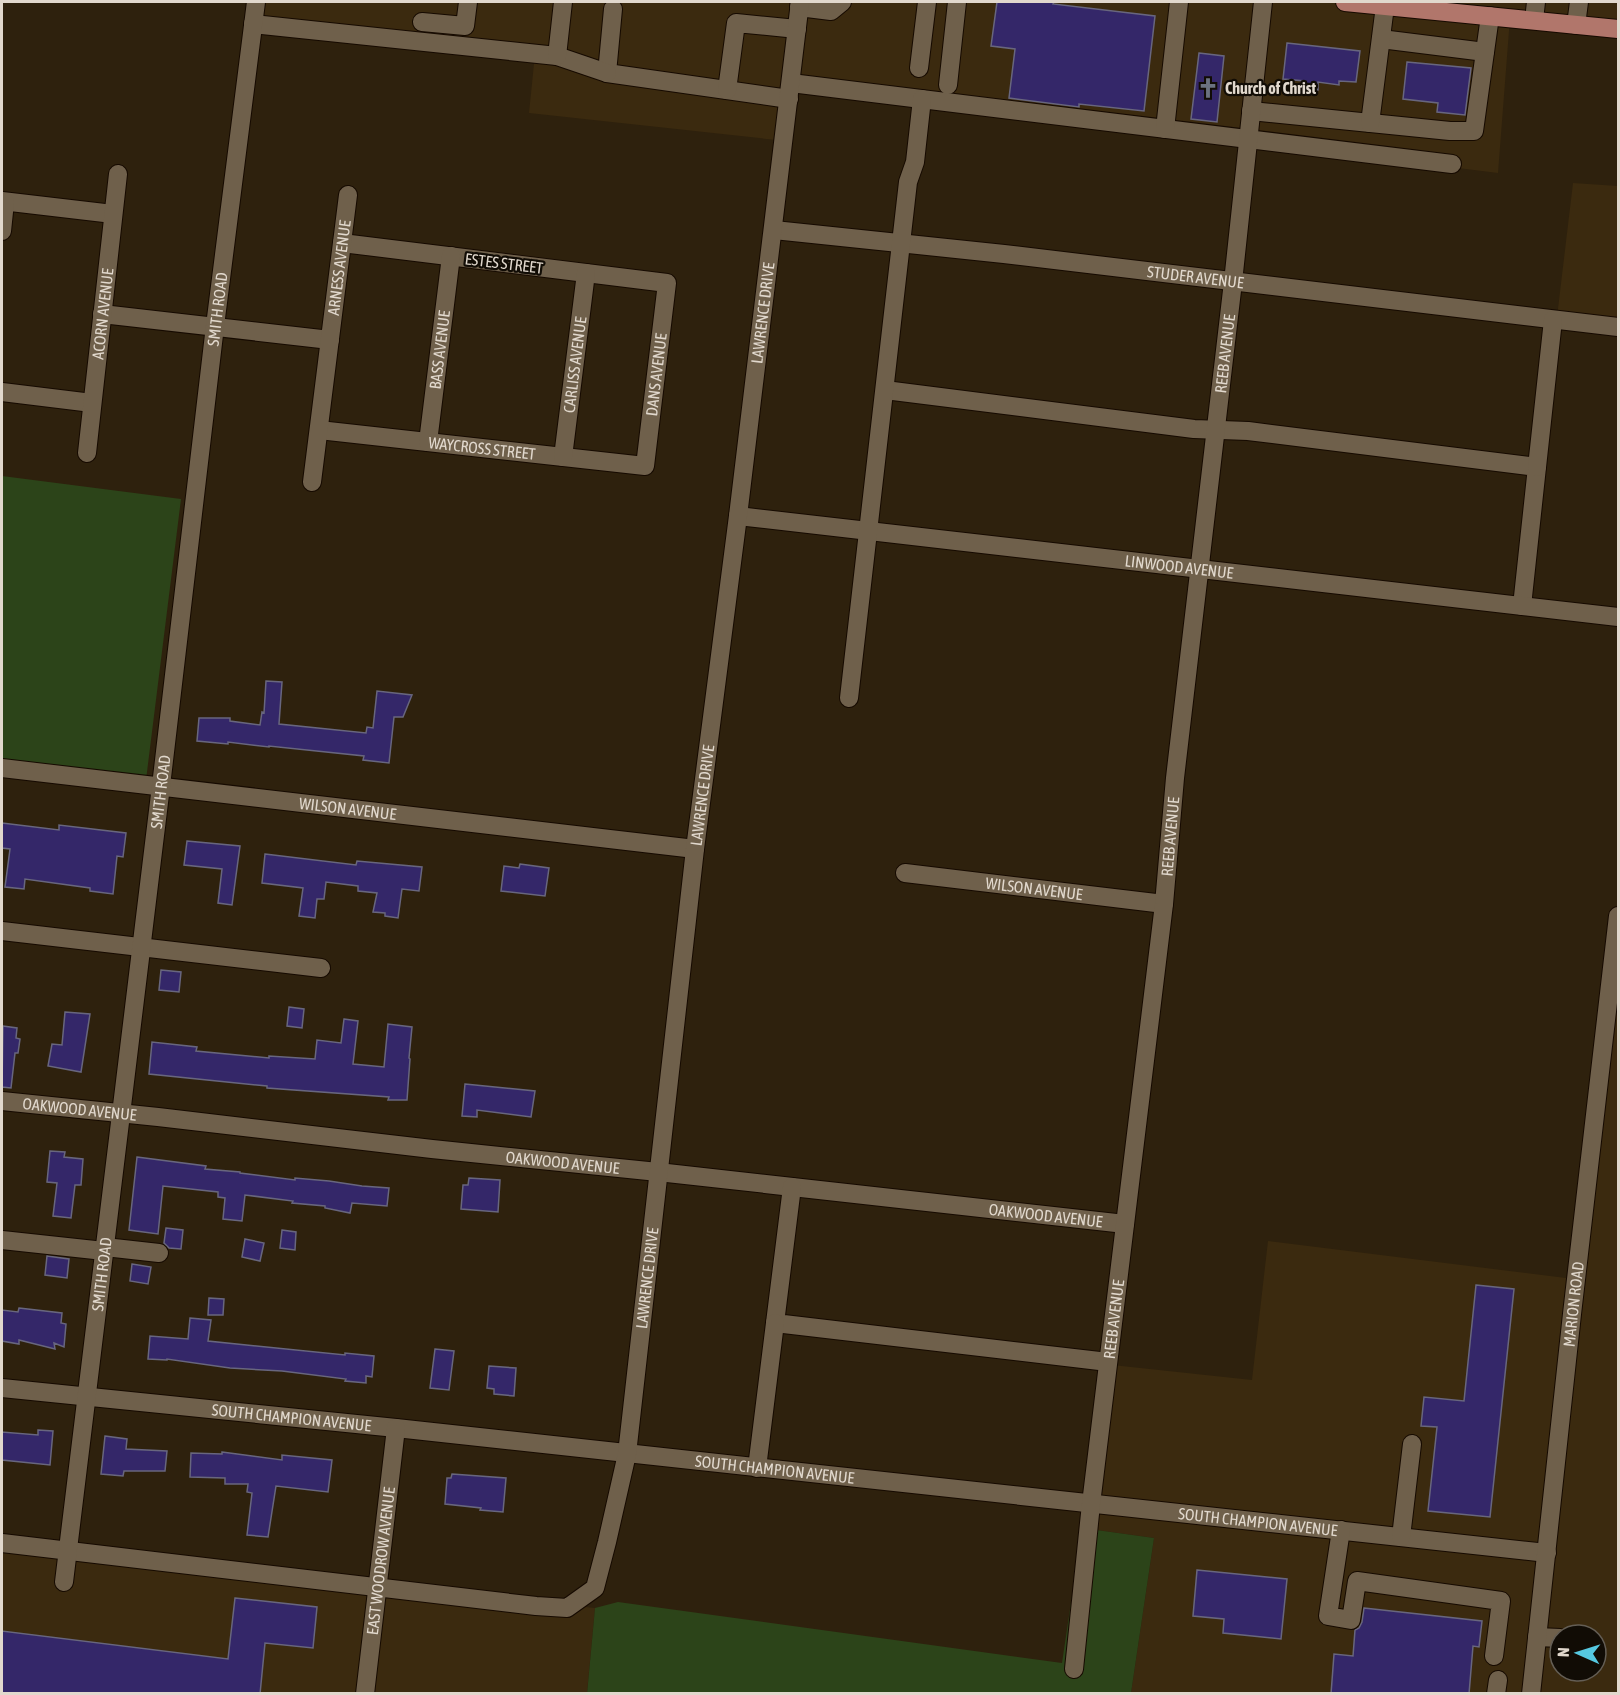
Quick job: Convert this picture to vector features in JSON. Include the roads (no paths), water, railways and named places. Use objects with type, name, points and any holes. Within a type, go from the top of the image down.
[{"type":"main road","points":[[1344,2],[1385,6],[1407,5],[1618,29]]},
{"type":"street","name":"SMITH ROAD","points":[[64,1582],[256,2]]},
{"type":"street","points":[[462,46],[468,2]]},
{"type":"street","points":[[557,56],[563,2]]},
{"type":"street","points":[[799,4],[831,11],[842,2]]},
{"type":"street","points":[[919,68],[927,2]]},
{"type":"street","points":[[948,85],[957,2]]},
{"type":"street","points":[[1165,129],[1179,2]]},
{"type":"street","name":"REEB AVENUE","points":[[1074,1670],[1090,1504],[1164,904],[1175,778],[1263,2]]},
{"type":"street","points":[[1534,20],[1536,2]]},
{"type":"street","points":[[1576,25],[1579,2]]},
{"type":"street","name":"LAWRENCE DRIVE","points":[[376,1587],[567,1608],[595,1588],[608,1542],[627,1454],[695,849],[774,230],[799,4]]},
{"type":"street","points":[[1370,123],[1385,6]]},
{"type":"street","points":[[607,74],[613,9]]},
{"type":"street","points":[[1251,111],[1450,131],[1474,130],[1490,16]]},
{"type":"street","points":[[422,22],[465,26]]},
{"type":"street","points":[[727,90],[736,23],[797,29]]},
{"type":"street","points":[[253,24],[557,56],[607,74],[727,90],[790,91],[921,99],[1452,164]]},
{"type":"street","points":[[1381,39],[1485,52]]},
{"type":"street","points":[[849,698],[908,182],[915,162],[921,99]]},
{"type":"street","name":"ACORN AVENUE","points":[[87,453],[118,174]]},
{"type":"street","name":"ARNESS AVENUE","points":[[312,482],[348,195]]},
{"type":"street","points":[[2,231],[3,202],[113,214]]},
{"type":"street","name":"STUDER AVENUE","points":[[774,230],[1004,254],[1618,327]]},
{"type":"street","name":"ESTES STREET","points":[[342,243],[667,283]]},
{"type":"street","name":"BASS AVENUE","points":[[428,442],[451,256]]},
{"type":"street","name":"CARLISS AVENUE","points":[[563,457],[586,273]]},
{"type":"street","name":"DANS AVENUE","points":[[645,466],[667,283]]},
{"type":"street","points":[[102,314],[330,340]]},
{"type":"street","points":[[1522,606],[1553,320]]},
{"type":"street","points":[[885,390],[1194,429],[1248,431],[1537,467]]},
{"type":"street","points":[[2,392],[92,402]]},
{"type":"street","name":"WAYCROSS STREET","points":[[319,430],[645,466]]},
{"type":"street","name":"LINWOOD AVENUE","points":[[738,516],[1618,617]]},
{"type":"street","name":"WILSON AVENUE","points":[[2,768],[695,849]]},
{"type":"street","name":"WILSON AVENUE","points":[[905,873],[1164,904]]},
{"type":"street","name":"MARION ROAD","points":[[1531,1694],[1618,916]]},
{"type":"street","points":[[2,931],[321,968]]},
{"type":"street","name":"OAKWOOD AVENUE","points":[[2,1101],[1125,1224]]},
{"type":"street","points":[[758,1468],[792,1187]]},
{"type":"street","points":[[2,1240],[159,1252]]},
{"type":"street","points":[[774,1323],[1108,1362]]},
{"type":"street","name":"SOUTH CHAMPION AVENUE","points":[[2,1388],[396,1428],[1547,1552]]},
{"type":"street","name":"EAST WOODROW AVENUE","points":[[365,1694],[396,1428]]},
{"type":"street","points":[[1401,1537],[1412,1444]]},
{"type":"street","points":[[1341,1530],[1328,1617],[1351,1620],[1357,1581],[1501,1601],[1494,1656]]},
{"type":"street","points":[[2,1543],[376,1587]]},
{"type":"street","points":[[1537,1637],[1548,1637]]},
{"type":"place","name":"Church of Christ","points":[[1208,88]]}]
